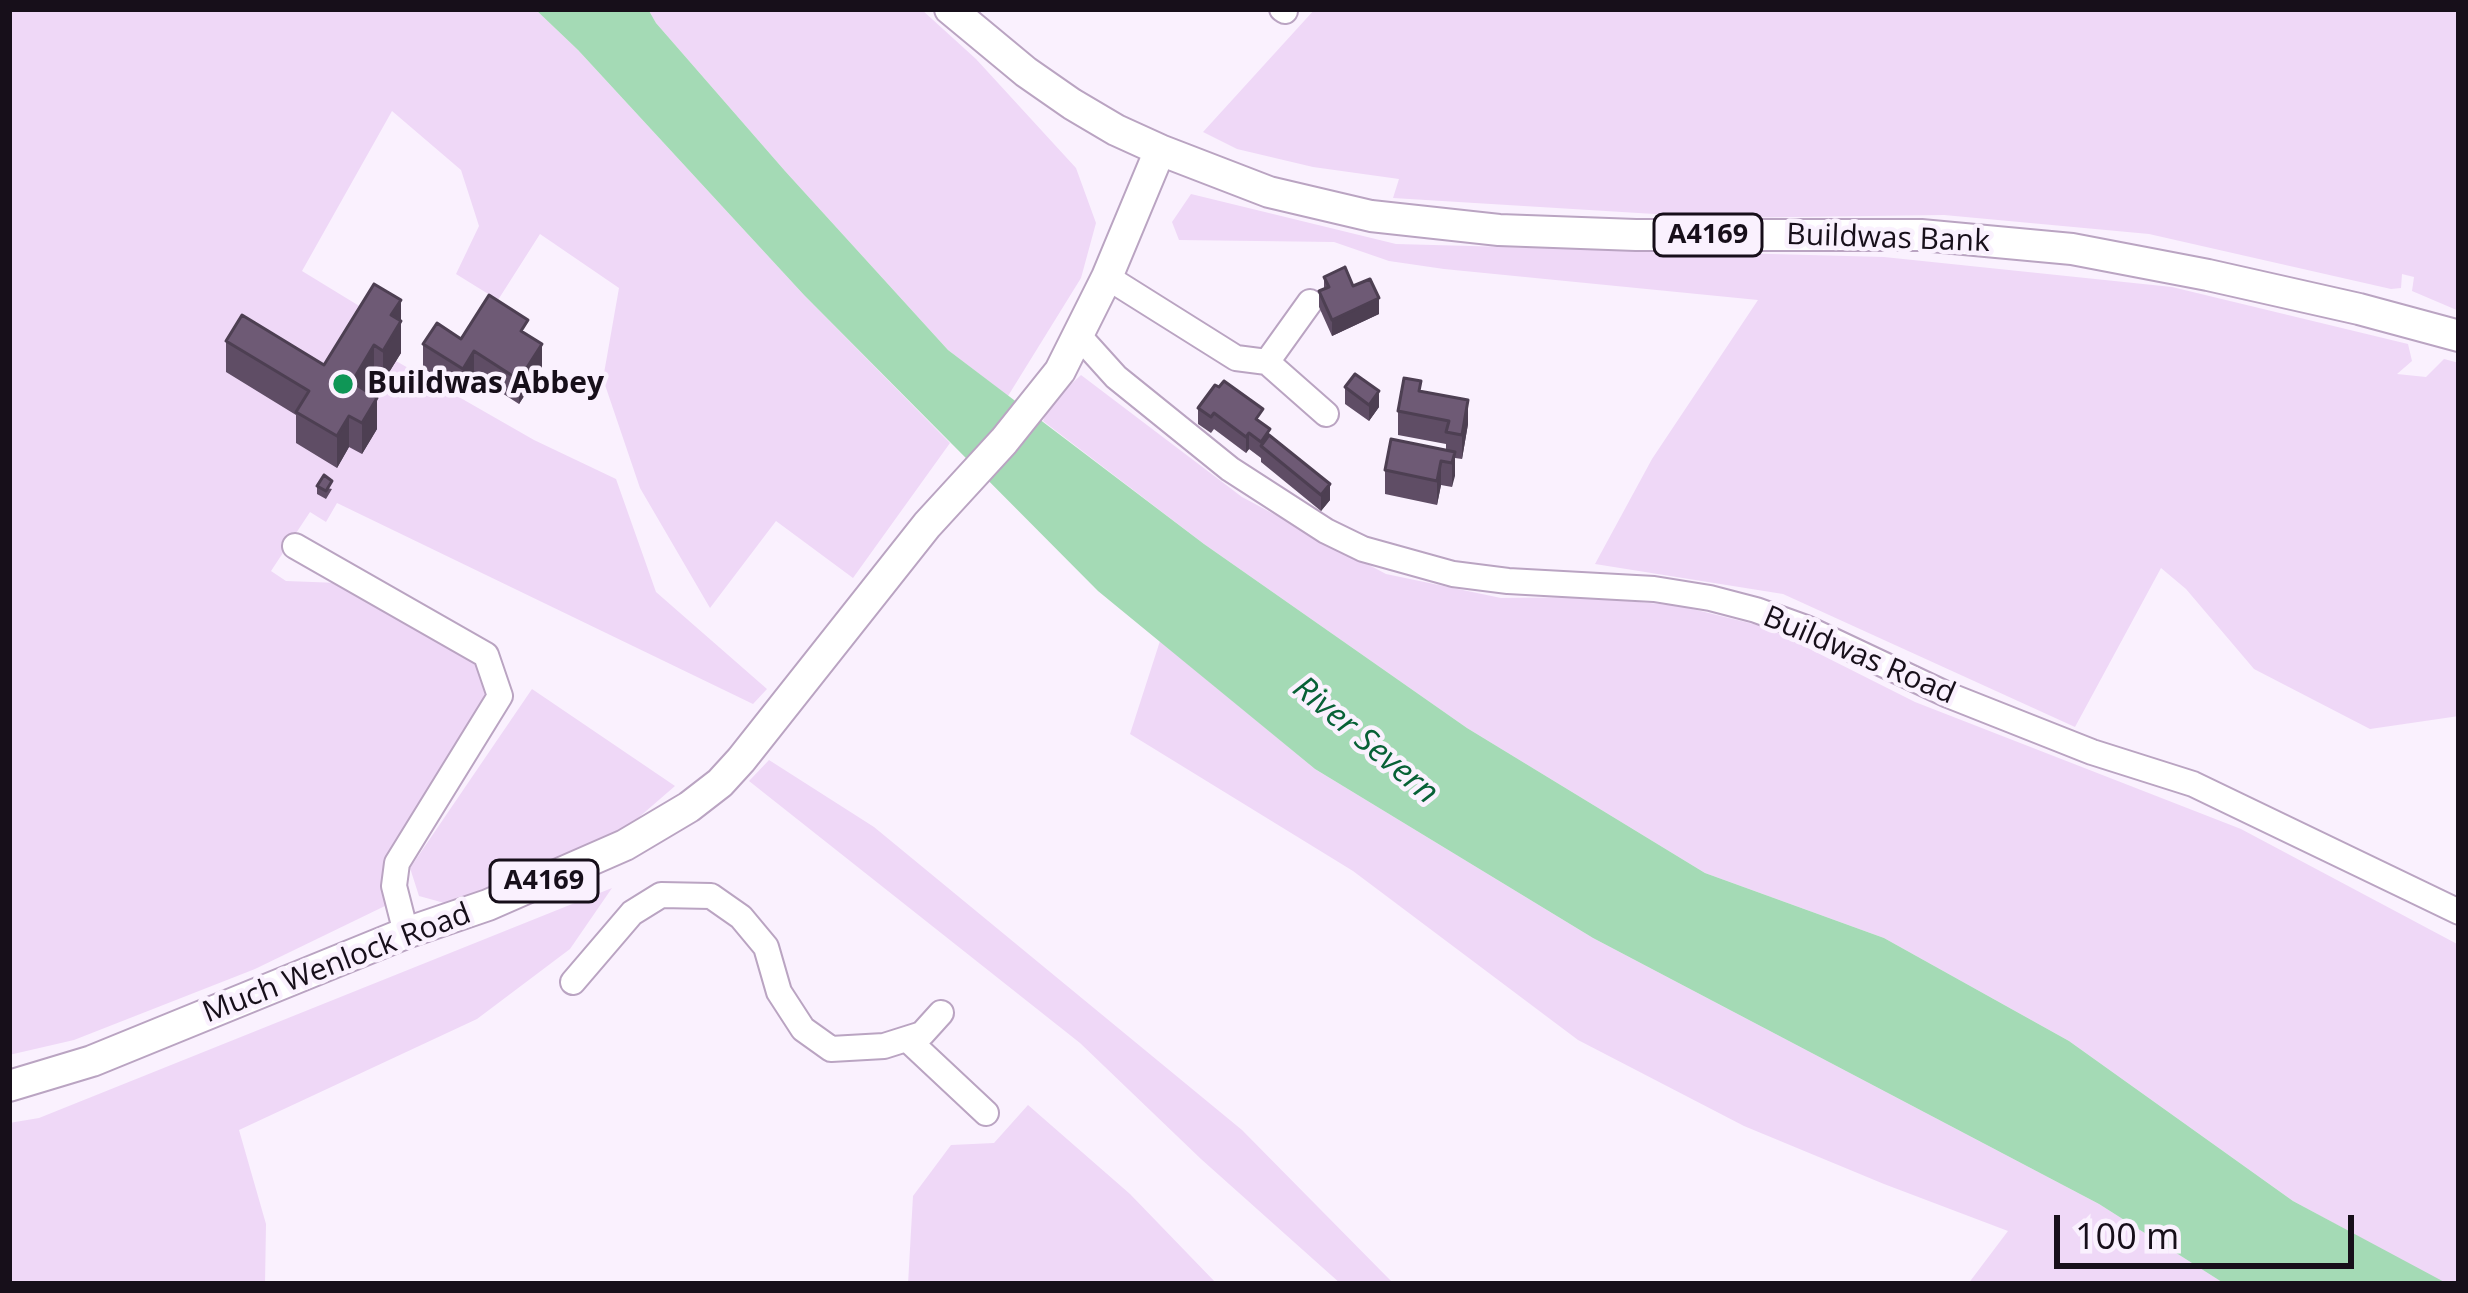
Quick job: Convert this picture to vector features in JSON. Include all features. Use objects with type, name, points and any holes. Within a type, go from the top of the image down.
[{"type":"main road","points":[[950,9],[1072,104],[1160,150],[1079,336]]},
{"type":"main road","name":"Buildwas Bank","points":[[1160,150],[1269,192],[1371,216],[1499,230],[1921,235],[2072,249],[2359,309],[2459,336]]},
{"type":"main road","name":"Much Wenlock Road","points":[[9,1086],[92,1061],[406,933],[488,905],[626,845],[689,807],[741,760],[927,525],[1060,371],[1079,336]]},
{"type":"street","points":[[1107,278],[1236,358],[1267,362],[1325,414]]},
{"type":"street","points":[[1267,362],[1310,302]]},
{"type":"street","name":"Buildwas Road","points":[[1079,336],[1117,377],[1230,469],[1326,531],[1363,549],[1454,574],[1654,589],[1756,610],[1806,628],[1948,695],[2092,752],[2193,784],[2459,912]]},
{"type":"street","points":[[295,546],[486,655],[500,695],[397,863],[394,886],[406,933]]},
{"type":"street","points":[[573,982],[632,913],[646,904],[661,895],[711,896],[741,917],[766,947],[778,992],[803,1029],[831,1049],[884,1046],[922,1034],[941,1012]]},
{"type":"street","points":[[907,1039],[986,1113]]},
{"type":"shaded area","points":[[9,9],[535,9],[950,443],[853,578],[776,521],[710,608],[640,488],[603,379],[619,288],[540,234],[498,300],[456,274],[479,226],[461,170],[392,111],[302,271],[374,315],[374,377],[396,361],[534,440],[616,479],[656,592],[767,689],[753,704],[337,503],[326,522],[310,512],[271,571],[286,581],[339,583],[482,666],[492,692],[387,905],[255,969],[74,1040],[9,1055]]},
{"type":"shaded area","points":[[648,9],[921,9],[976,59],[1076,168],[1096,223],[1081,278],[1008,396],[948,350],[785,171]]},
{"type":"shaded area","points":[[1315,9],[2459,9],[2459,311],[2412,291],[2414,277],[2402,274],[2401,288],[2391,289],[2149,234],[1944,215],[1720,218],[1393,198],[1399,179],[1313,167],[1237,149],[1203,132]]},
{"type":"shaded area","points":[[1191,194],[1396,244],[1884,257],[2172,287],[2408,344],[2412,361],[2397,374],[2426,377],[2444,359],[2459,363],[2459,716],[2370,729],[2254,669],[2186,589],[2161,568],[2075,727],[1783,594],[1595,564],[1652,459],[1758,300],[1444,269],[1389,261],[1334,242],[1179,240],[1172,222]]},
{"type":"shaded area","points":[[1081,375],[1242,497],[1386,574],[1501,598],[1589,597],[1680,606],[1766,627],[1915,702],[2241,829],[2459,945],[2459,1284],[2433,1277],[2293,1201],[2069,1041],[1884,938],[1705,873],[1467,728],[1204,544],[1043,421],[1051,403]]},
{"type":"shaded area","points":[[1160,641],[1315,769],[1593,938],[2099,1204],[2225,1284],[1968,1284],[2008,1231],[1744,1126],[1578,1040],[1353,871],[1130,734]]},
{"type":"shaded area","points":[[532,689],[675,786],[630,825],[567,855],[448,904],[419,896],[410,868]]},
{"type":"shaded area","points":[[769,760],[874,827],[1242,1130],[1394,1284],[1341,1284],[1080,1043],[749,781]]},
{"type":"shaded area","points":[[612,888],[570,949],[477,1019],[239,1130],[266,1224],[265,1284],[9,1284],[9,1123],[39,1118]]},
{"type":"shaded area","points":[[1028,1105],[1130,1194],[1217,1284],[908,1284],[913,1196],[951,1145],[994,1143]]},
{"type":"water","name":"River Severn","points":[[535,9],[648,9],[785,171],[948,350],[1204,544],[1467,728],[1705,873],[1884,938],[2069,1041],[2293,1201],[2448,1284],[2225,1284],[2099,1204],[1593,938],[1315,769],[1098,591],[804,295]]},
{"type":"building","points":[[1345,267],[1353,286],[1370,279],[1379,298],[1332,320],[1319,291],[1329,287],[1324,277]]},
{"type":"building","points":[[374,284],[401,300],[391,315],[401,321],[383,351],[374,345],[352,382],[377,398],[362,423],[349,416],[337,436],[296,412],[309,391],[226,341],[242,315],[324,365]]},
{"type":"building","points":[[489,295],[528,320],[521,331],[542,344],[519,380],[474,351],[463,369],[423,344],[437,323],[461,339]]},
{"type":"building","points":[[1355,374],[1379,391],[1369,405],[1345,387]]},
{"type":"building","points":[[1404,378],[1421,381],[1419,391],[1468,400],[1462,435],[1446,432],[1449,421],[1398,411]]},
{"type":"building","points":[[1224,381],[1263,409],[1256,419],[1270,429],[1261,442],[1198,408],[1215,385]]},
{"type":"building","points":[[1269,435],[1330,484],[1321,495],[1261,446]]},
{"type":"building","points":[[1391,439],[1455,452],[1452,463],[1441,461],[1437,481],[1385,470]]},
{"type":"building","points":[[324,475],[332,481],[326,491],[317,486]]},
{"type":"place","name":"Buildwas Abbey","points":[[343,384]]}]
